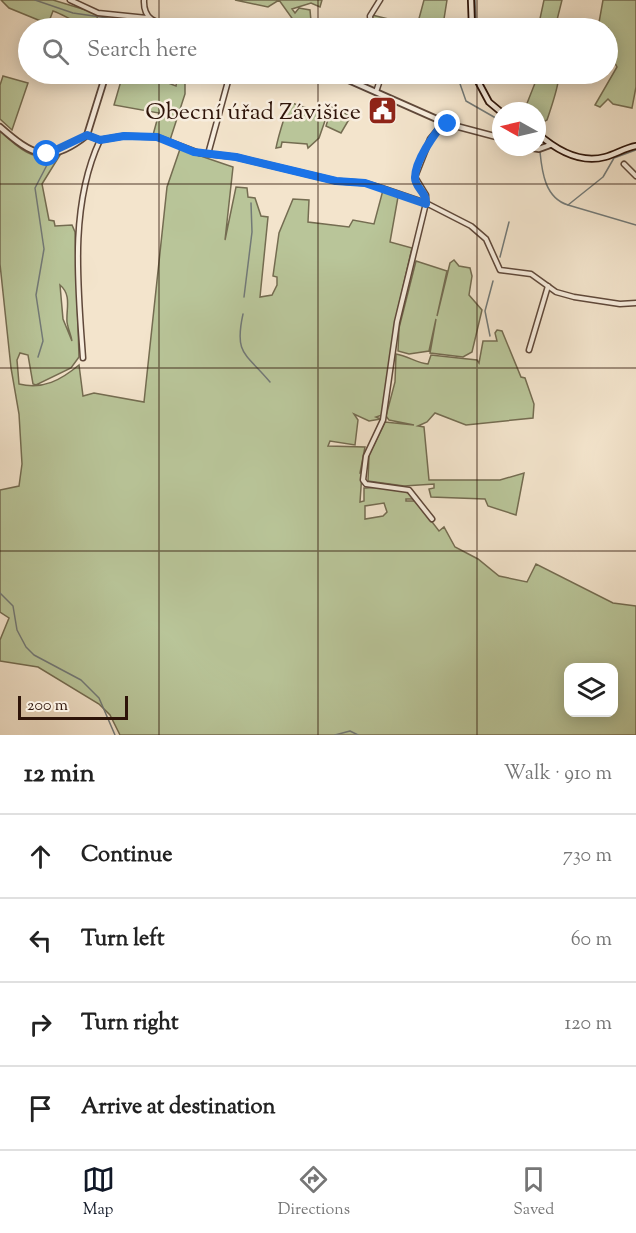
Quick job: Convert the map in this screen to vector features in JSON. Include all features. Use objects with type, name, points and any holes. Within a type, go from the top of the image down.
[{"type":"street","points":[[70,0],[98,13],[147,18]]},
{"type":"street","points":[[144,0],[144,12],[147,18]]},
{"type":"street","points":[[370,18],[380,0]]},
{"type":"street","points":[[471,0],[472,18]]},
{"type":"street","points":[[0,127],[27,150],[39,154],[52,153],[87,135],[103,84]]},
{"type":"street","points":[[208,154],[227,84]]},
{"type":"street","points":[[357,84],[444,122],[492,135]]},
{"type":"street","points":[[376,93],[379,84]]},
{"type":"street","points":[[480,84],[492,104]]},
{"type":"street","points":[[432,519],[409,490],[366,484],[363,480],[366,456],[383,420],[398,322],[426,204],[426,195],[415,177],[430,140],[444,122]]},
{"type":"street","points":[[87,135],[100,140],[153,136],[189,150],[236,157],[336,181],[365,183],[426,204],[471,225],[486,239],[500,270],[524,272],[574,297],[620,304],[636,303]]},
{"type":"street","points":[[82,358],[79,298],[80,213],[91,158],[100,140]]},
{"type":"street","points":[[547,146],[564,153],[596,158],[636,146]]},
{"type":"street","points":[[624,164],[636,176]]},
{"type":"street","points":[[529,350],[548,286]]},
{"type":"green space","points":[[1,0],[53,0],[99,14],[97,18],[69,18],[53,11],[50,18],[33,18],[9,8]]},
{"type":"green space","points":[[235,0],[279,0],[268,7]]},
{"type":"green space","points":[[279,0],[322,0],[320,7],[311,3],[292,9],[295,13],[299,8],[310,10],[311,18],[292,18]]},
{"type":"green space","points":[[424,0],[447,0],[444,18],[419,18]]},
{"type":"green space","points":[[544,0],[562,0],[558,18],[540,18]]},
{"type":"green space","points":[[603,0],[636,0],[636,87],[632,108],[613,104],[608,99],[600,107],[595,105],[607,84],[618,84],[618,18],[600,18]]},
{"type":"green space","points":[[3,76],[18,80],[18,84],[28,84],[12,130],[0,119],[0,85]]},
{"type":"green space","points":[[120,84],[171,84],[176,86],[176,84],[185,84],[185,94],[170,140],[153,135],[159,113],[114,105]]},
{"type":"green space","points":[[535,84],[558,84],[547,120],[546,102],[528,102]]},
{"type":"green space","points":[[289,102],[327,115],[319,138],[308,148],[307,144],[282,142],[281,147],[276,148]]},
{"type":"green space","points":[[332,107],[351,116],[341,133],[326,126]]},
{"type":"green space","points":[[0,131],[20,148],[34,155],[51,157],[60,155],[42,184],[49,220],[54,221],[55,226],[72,225],[75,232],[79,357],[71,368],[36,385],[33,384],[28,355],[20,353],[17,360],[19,384],[28,386],[44,385],[79,365],[83,396],[94,393],[144,402],[167,187],[180,149],[233,167],[225,240],[236,187],[247,188],[248,197],[255,198],[261,216],[268,217],[260,297],[272,295],[277,285],[277,277],[273,276],[279,233],[293,199],[309,200],[308,222],[349,227],[353,220],[374,224],[383,190],[398,197],[390,242],[412,248],[395,322],[382,415],[376,417],[381,419],[369,421],[354,414],[358,420],[355,445],[330,441],[328,446],[365,447],[360,473],[362,473],[360,502],[364,501],[364,488],[391,487],[410,494],[415,499],[406,499],[406,501],[416,501],[439,531],[444,527],[455,547],[478,559],[499,576],[527,582],[536,564],[613,603],[636,606],[636,735],[120,735],[110,715],[99,704],[38,667],[0,661],[0,640],[9,618],[0,612],[0,490],[19,486],[22,464],[19,414],[11,368],[0,264]],"holes":[[[60,285],[67,298],[67,322],[72,341],[63,319]],[[384,503],[387,512],[383,516],[365,519],[365,506]]]},
{"type":"green space","points":[[454,260],[459,266],[470,268],[472,276],[469,295],[482,310],[472,352],[463,357],[430,353],[436,319],[429,351],[409,354],[398,351],[399,328],[416,261],[447,271],[437,316],[450,263]]},
{"type":"green space","points":[[497,330],[502,331],[521,377],[525,378],[534,404],[533,418],[466,425],[435,413],[427,422],[418,426],[424,427],[429,480],[500,480],[524,473],[516,515],[488,506],[485,499],[431,497],[429,489],[434,488],[434,484],[404,486],[368,481],[369,455],[385,422],[414,425],[389,420],[386,416],[395,382],[396,354],[428,364],[431,355],[477,360],[479,363],[483,341],[497,341],[495,333]]},
{"type":"waterway","points":[[35,0],[73,13],[108,18]]},
{"type":"waterway","points":[[475,0],[476,18]]},
{"type":"waterway","points":[[460,84],[466,101],[492,116]]},
{"type":"waterway","points":[[541,156],[546,183],[554,197],[568,205],[603,177],[614,158],[636,150]]},
{"type":"waterway","points":[[38,357],[43,341],[36,295],[44,249],[35,188],[48,163],[55,157]]},
{"type":"waterway","points":[[244,297],[252,232],[251,203]]},
{"type":"waterway","points":[[568,205],[636,225]]},
{"type":"waterway","points":[[500,257],[509,222]]},
{"type":"waterway","points":[[490,336],[485,311],[493,281]]},
{"type":"waterway","points":[[243,314],[241,346],[244,353],[270,382]]},
{"type":"waterway","points":[[0,593],[13,606],[17,630],[26,647],[34,655],[81,680],[99,698],[115,735]]},
{"type":"waterway","points":[[335,735],[350,731],[358,735]]},
{"type":"place","name":"Obecní úřad Závišice","points":[[382,111]]},
{"type":"route","points":[[47,154],[65,148],[87,135],[100,140],[124,136],[153,136],[194,152],[236,157],[336,181],[365,183],[426,204],[426,195],[416,181],[416,173],[430,140],[444,122],[448,124]]}]
